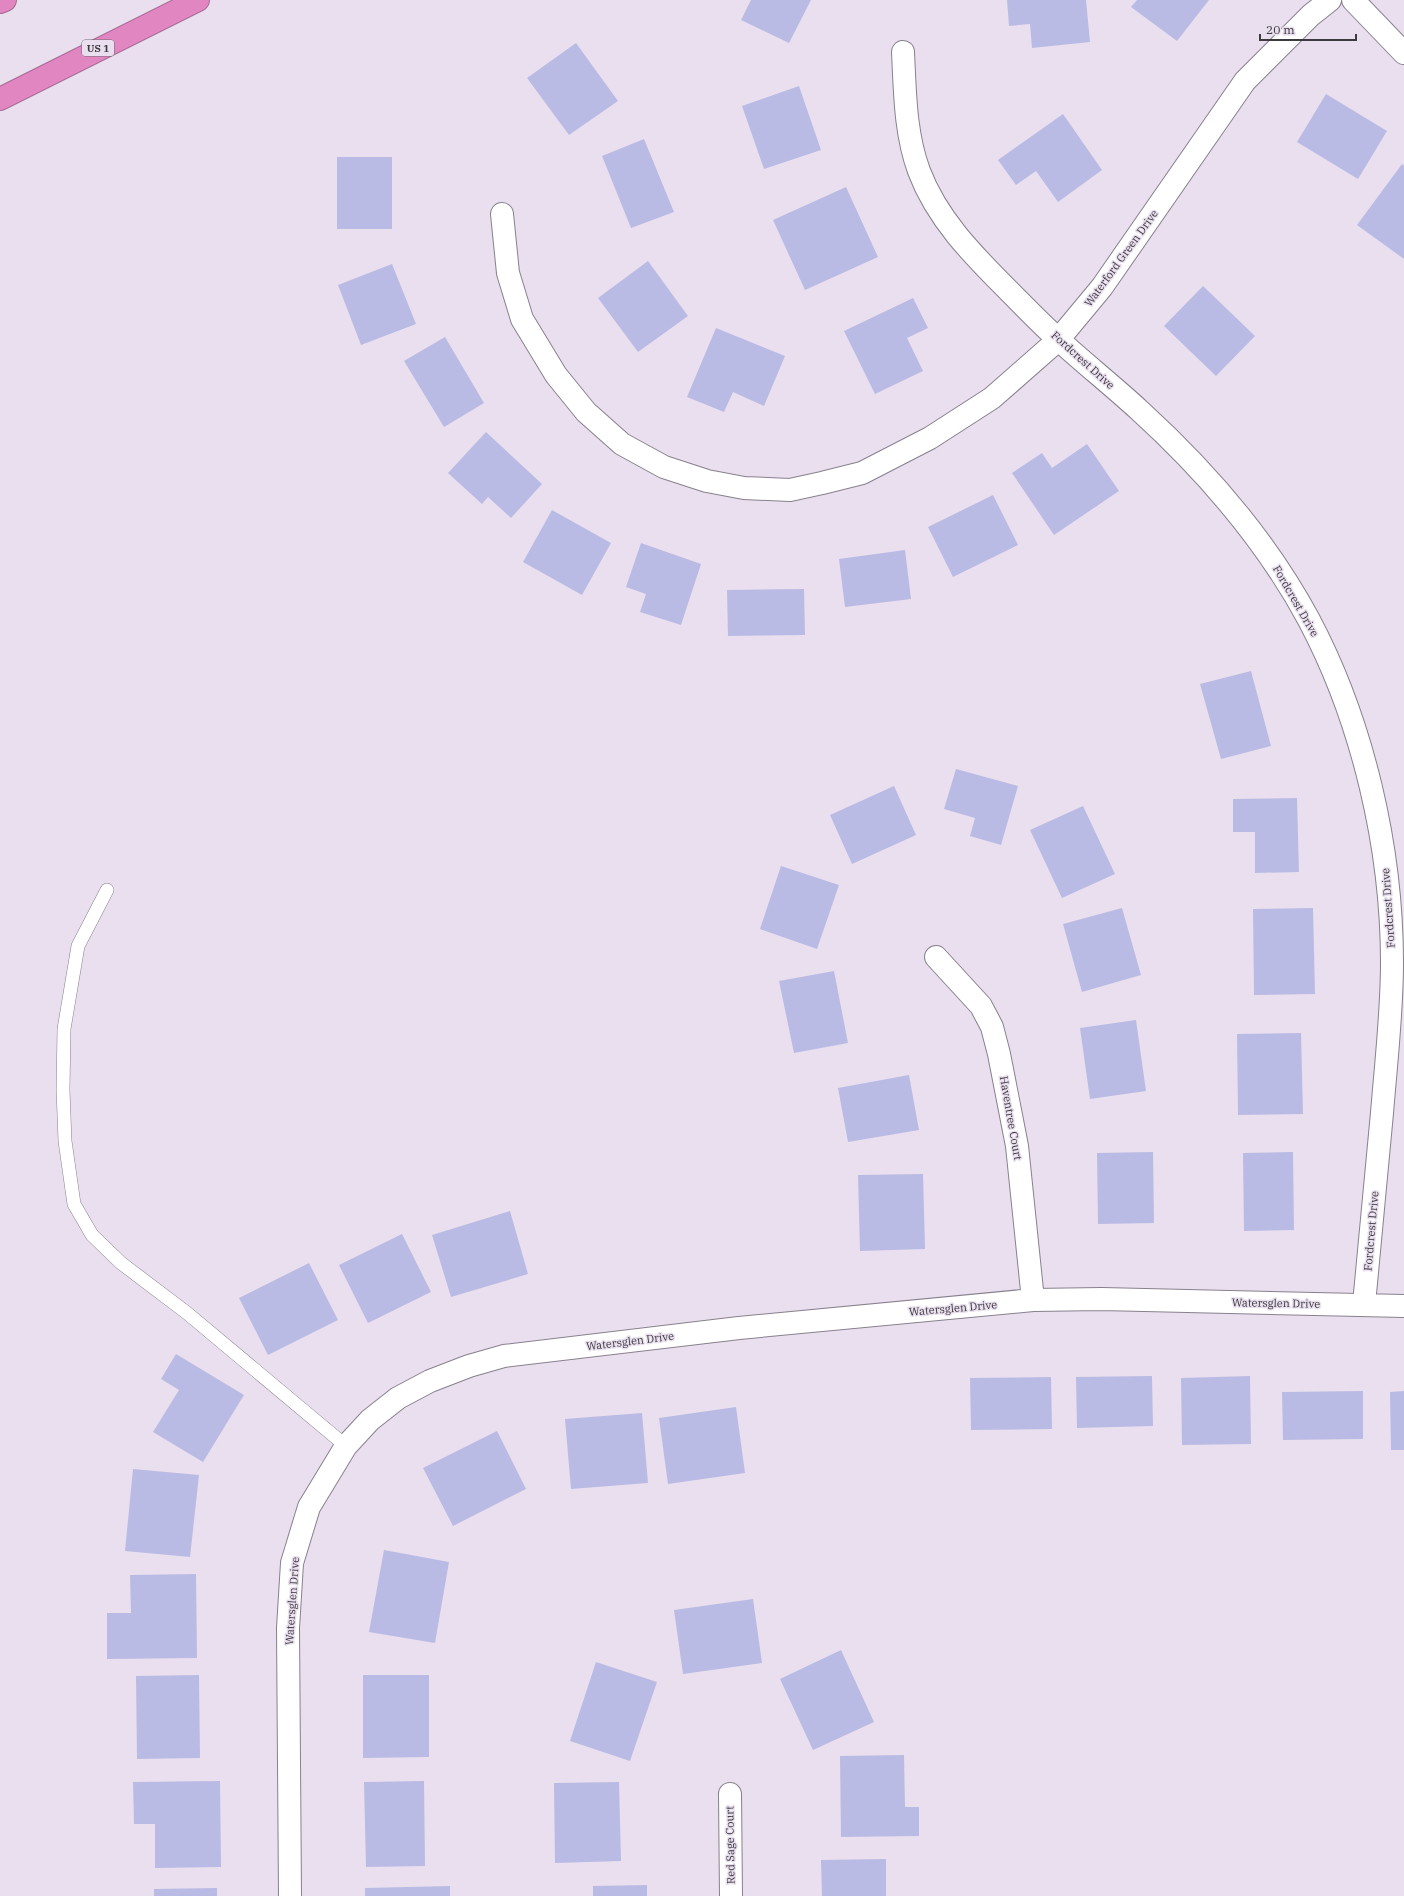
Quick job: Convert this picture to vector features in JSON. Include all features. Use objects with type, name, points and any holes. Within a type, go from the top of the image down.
[{"type":"highway","points":[[0,2],[5,0]]},
{"type":"highway","name":"US 1","points":[[0,99],[198,0]]},
{"type":"street","name":"Waterford Green Drive","points":[[502,214],[508,273],[522,320],[556,375],[586,412],[622,444],[664,467],[707,481],[744,488],[790,490],[862,473],[930,438],[992,398],[1058,340],[1102,287],[1245,81],[1311,14],[1330,0]]},
{"type":"street","points":[[1353,0],[1404,52]]},
{"type":"street","name":"Fordcrest Drive","points":[[903,52],[906,123],[919,171],[934,201],[954,232],[975,258],[1058,340],[1140,411],[1214,484],[1265,548],[1309,619],[1342,692],[1374,799],[1389,901],[1392,963],[1389,1040],[1364,1304]]},
{"type":"street","name":"Haventree Court","points":[[936,957],[981,1006],[992,1027],[999,1054],[1017,1146],[1033,1300]]},
{"type":"street","name":"Watersglen Drive","points":[[290,1896],[288,1628],[292,1562],[309,1507],[346,1446],[370,1420],[398,1398],[430,1381],[469,1366],[504,1356],[739,1328],[1033,1300],[1102,1299],[1404,1306]]},
{"type":"street","name":"Red Sage Court","points":[[730,1794],[731,1896]]},
{"type":"lane","points":[[107,890],[78,946],[64,1029],[63,1090],[65,1141],[74,1204],[92,1235],[121,1263],[187,1313],[346,1446]]},
{"type":"building","points":[[751,0],[811,0],[789,43],[741,20]]},
{"type":"building","points":[[1007,0],[1086,0],[1090,42],[1032,48],[1030,24],[1009,26]]},
{"type":"building","points":[[1137,0],[1209,0],[1177,41],[1131,7]]},
{"type":"building","points":[[576,43],[618,101],[569,135],[527,78]]},
{"type":"building","points":[[799,86],[821,150],[764,169],[742,106]]},
{"type":"building","points":[[1326,94],[1387,131],[1358,179],[1297,142]]},
{"type":"building","points":[[1063,114],[1102,170],[1058,202],[1036,171],[1016,185],[998,160]]},
{"type":"building","points":[[644,139],[674,212],[631,228],[602,156]]},
{"type":"building","points":[[337,157],[392,157],[392,229],[337,229]]},
{"type":"building","points":[[1402,164],[1404,166],[1404,259],[1357,225]]},
{"type":"building","points":[[846,187],[878,257],[805,290],[773,220]]},
{"type":"building","points":[[648,261],[688,316],[638,352],[598,298]]},
{"type":"building","points":[[392,264],[416,324],[361,345],[338,285]]},
{"type":"building","points":[[1203,286],[1255,336],[1216,376],[1164,326]]},
{"type":"building","points":[[913,298],[928,328],[907,338],[923,371],[875,394],[844,331]]},
{"type":"building","points":[[716,328],[785,356],[764,406],[733,392],[724,412],[687,397]]},
{"type":"building","points":[[445,337],[484,403],[444,427],[404,361]]},
{"type":"building","points":[[486,432],[542,484],[511,518],[488,497],[482,504],[448,473]]},
{"type":"building","points":[[1087,444],[1119,491],[1054,535],[1012,473],[1042,453],[1052,468]]},
{"type":"building","points":[[993,495],[1018,545],[953,577],[928,527]]},
{"type":"building","points":[[552,510],[611,543],[582,595],[523,562]]},
{"type":"building","points":[[641,543],[701,564],[681,625],[640,612],[646,594],[626,587]]},
{"type":"building","points":[[905,550],[911,599],[845,607],[839,559]]},
{"type":"building","points":[[804,589],[805,635],[728,636],[727,590]]},
{"type":"building","points":[[1251,671],[1271,746],[1221,759],[1200,684]]},
{"type":"building","points":[[956,769],[1018,786],[1001,845],[970,836],[975,818],[944,809]]},
{"type":"building","points":[[894,786],[916,835],[852,864],[830,815]]},
{"type":"building","points":[[1297,798],[1299,872],[1255,873],[1255,832],[1233,832],[1233,799]]},
{"type":"building","points":[[1083,806],[1115,874],[1062,898],[1030,830]]},
{"type":"building","points":[[781,866],[839,885],[817,949],[760,929]]},
{"type":"building","points":[[1122,908],[1141,975],[1082,992],[1063,924]]},
{"type":"building","points":[[1313,908],[1315,994],[1254,995],[1253,909]]},
{"type":"building","points":[[834,971],[848,1043],[794,1053],[779,981]]},
{"type":"building","points":[[1136,1020],[1146,1091],[1090,1099],[1080,1028]]},
{"type":"building","points":[[1301,1033],[1303,1114],[1238,1115],[1237,1034]]},
{"type":"building","points":[[909,1075],[919,1130],[848,1142],[838,1088]]},
{"type":"building","points":[[1153,1152],[1154,1223],[1098,1224],[1097,1153]]},
{"type":"building","points":[[1293,1152],[1294,1230],[1244,1231],[1243,1153]]},
{"type":"building","points":[[923,1174],[925,1249],[860,1251],[858,1175]]},
{"type":"building","points":[[510,1211],[528,1274],[451,1297],[432,1235]]},
{"type":"building","points":[[402,1234],[431,1292],[368,1323],[339,1265]]},
{"type":"building","points":[[309,1263],[338,1320],[268,1355],[239,1298]]},
{"type":"building","points":[[176,1354],[244,1395],[203,1462],[153,1432],[179,1390],[161,1379]]},
{"type":"building","points":[[1152,1376],[1153,1426],[1077,1428],[1076,1377]]},
{"type":"building","points":[[1250,1376],[1251,1444],[1182,1445],[1181,1378]]},
{"type":"building","points":[[1051,1377],[1052,1429],[971,1430],[970,1378]]},
{"type":"building","points":[[1363,1391],[1363,1439],[1283,1440],[1282,1392]]},
{"type":"building","points":[[1404,1391],[1404,1450],[1391,1450],[1390,1392]]},
{"type":"building","points":[[736,1407],[745,1473],[668,1484],[659,1418]]},
{"type":"building","points":[[642,1413],[648,1483],[571,1489],[565,1419]]},
{"type":"building","points":[[497,1431],[526,1489],[453,1526],[423,1468]]},
{"type":"building","points":[[133,1469],[199,1475],[190,1557],[125,1551]]},
{"type":"building","points":[[384,1550],[449,1562],[435,1643],[369,1632]]},
{"type":"building","points":[[196,1574],[197,1658],[107,1659],[107,1613],[131,1613],[130,1575]]},
{"type":"building","points":[[753,1599],[762,1663],[683,1674],[674,1610]]},
{"type":"building","points":[[841,1650],[874,1722],[813,1750],[780,1679]]},
{"type":"building","points":[[596,1662],[657,1682],[630,1761],[570,1741]]},
{"type":"building","points":[[199,1675],[200,1758],[137,1759],[136,1676]]},
{"type":"building","points":[[363,1675],[429,1675],[429,1757],[363,1758]]},
{"type":"building","points":[[904,1755],[905,1807],[919,1807],[919,1836],[841,1837],[840,1756]]},
{"type":"building","points":[[220,1781],[221,1867],[155,1868],[155,1824],[134,1824],[133,1782]]},
{"type":"building","points":[[424,1781],[425,1866],[366,1867],[364,1782]]},
{"type":"building","points":[[619,1782],[621,1861],[555,1863],[554,1783]]},
{"type":"building","points":[[886,1859],[886,1896],[822,1896],[821,1860]]},
{"type":"building","points":[[647,1885],[647,1896],[593,1896],[593,1886]]},
{"type":"building","points":[[450,1886],[450,1896],[365,1896],[365,1888]]},
{"type":"building","points":[[217,1888],[217,1896],[154,1896],[154,1889]]}]
